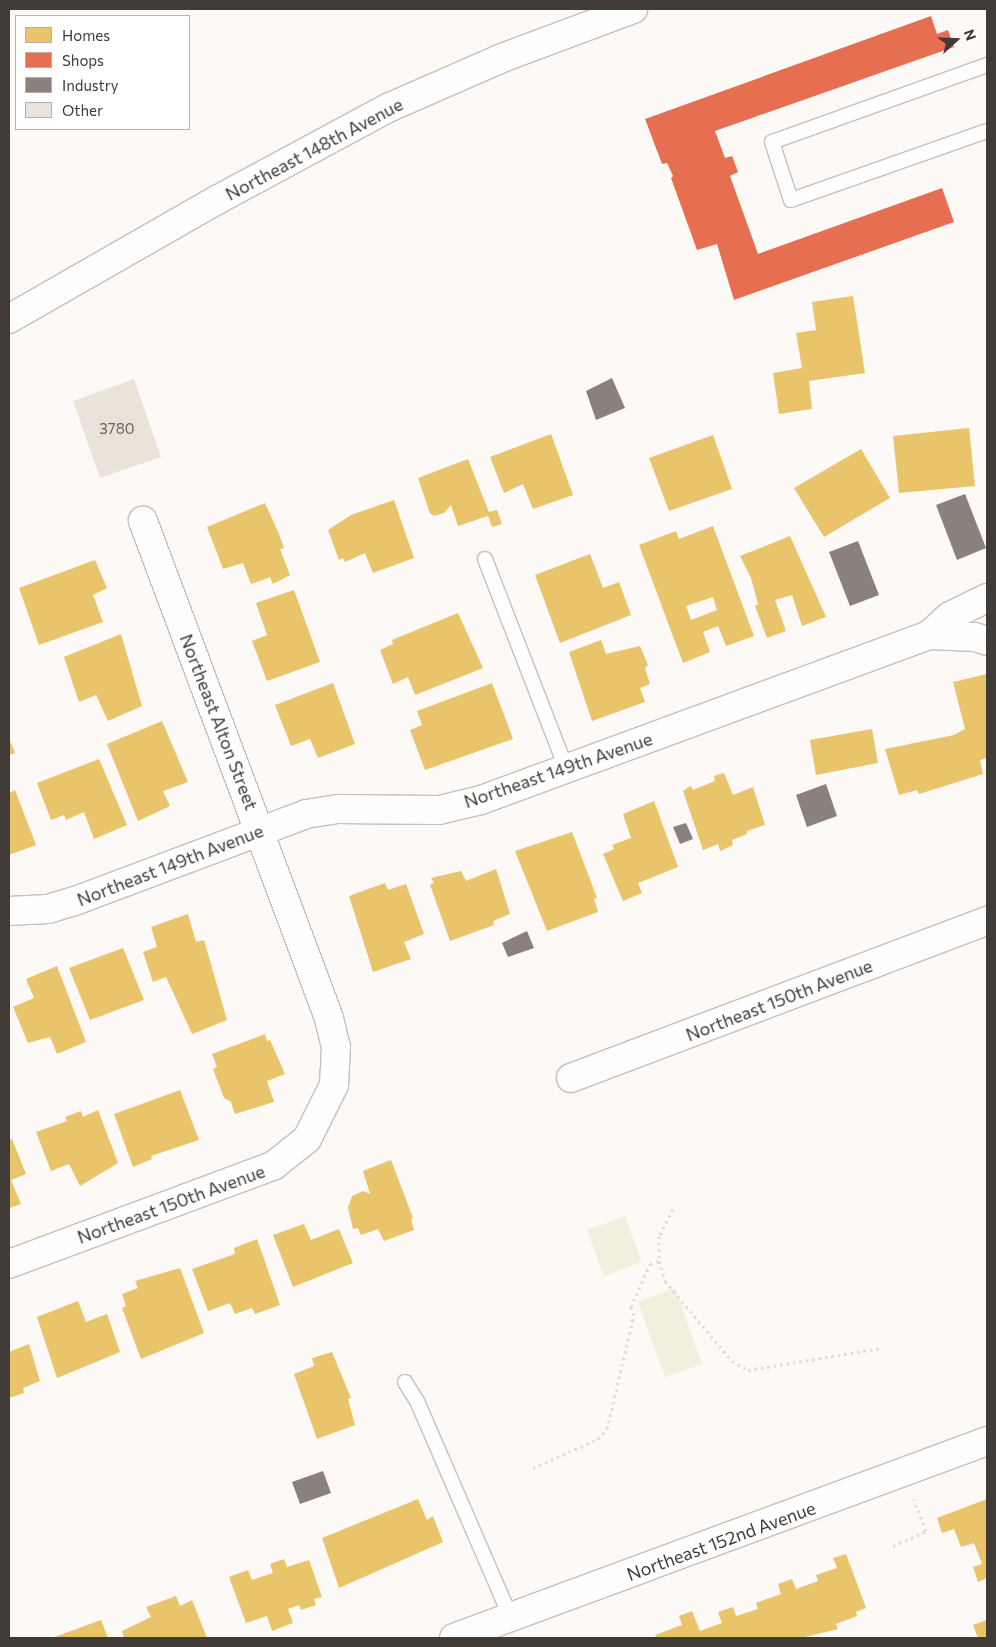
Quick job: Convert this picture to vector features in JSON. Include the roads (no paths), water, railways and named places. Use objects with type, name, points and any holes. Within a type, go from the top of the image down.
[{"type":"street","name":"Northeast 148th Avenue","points":[[9,319],[217,200],[390,107],[502,58],[633,9]]},
{"type":"street","name":"Northeast Alton Street","points":[[144,521],[329,1018],[336,1047],[334,1085],[317,1122]]},
{"type":"street","name":"Northeast 149th Avenue","points":[[9,911],[48,909],[75,901],[306,814],[338,809],[439,810],[481,800],[928,635],[950,616],[987,598]]},
{"type":"street","name":"Northeast 149th Avenue","points":[[928,635],[975,637],[987,641]]},
{"type":"street","name":"Northeast 150th Avenue","points":[[570,1078],[987,922]]},
{"type":"street","name":"Northeast 150th Avenue","points":[[9,1264],[273,1166],[307,1139],[317,1122]]},
{"type":"street","name":"Northeast 152nd Avenue","points":[[454,1638],[987,1441]]},
{"type":"lane","points":[[987,65],[772,142],[791,200],[987,131]]},
{"type":"lane","points":[[485,559],[566,768]]},
{"type":"lane","points":[[405,1382],[418,1401],[511,1618]]}]
